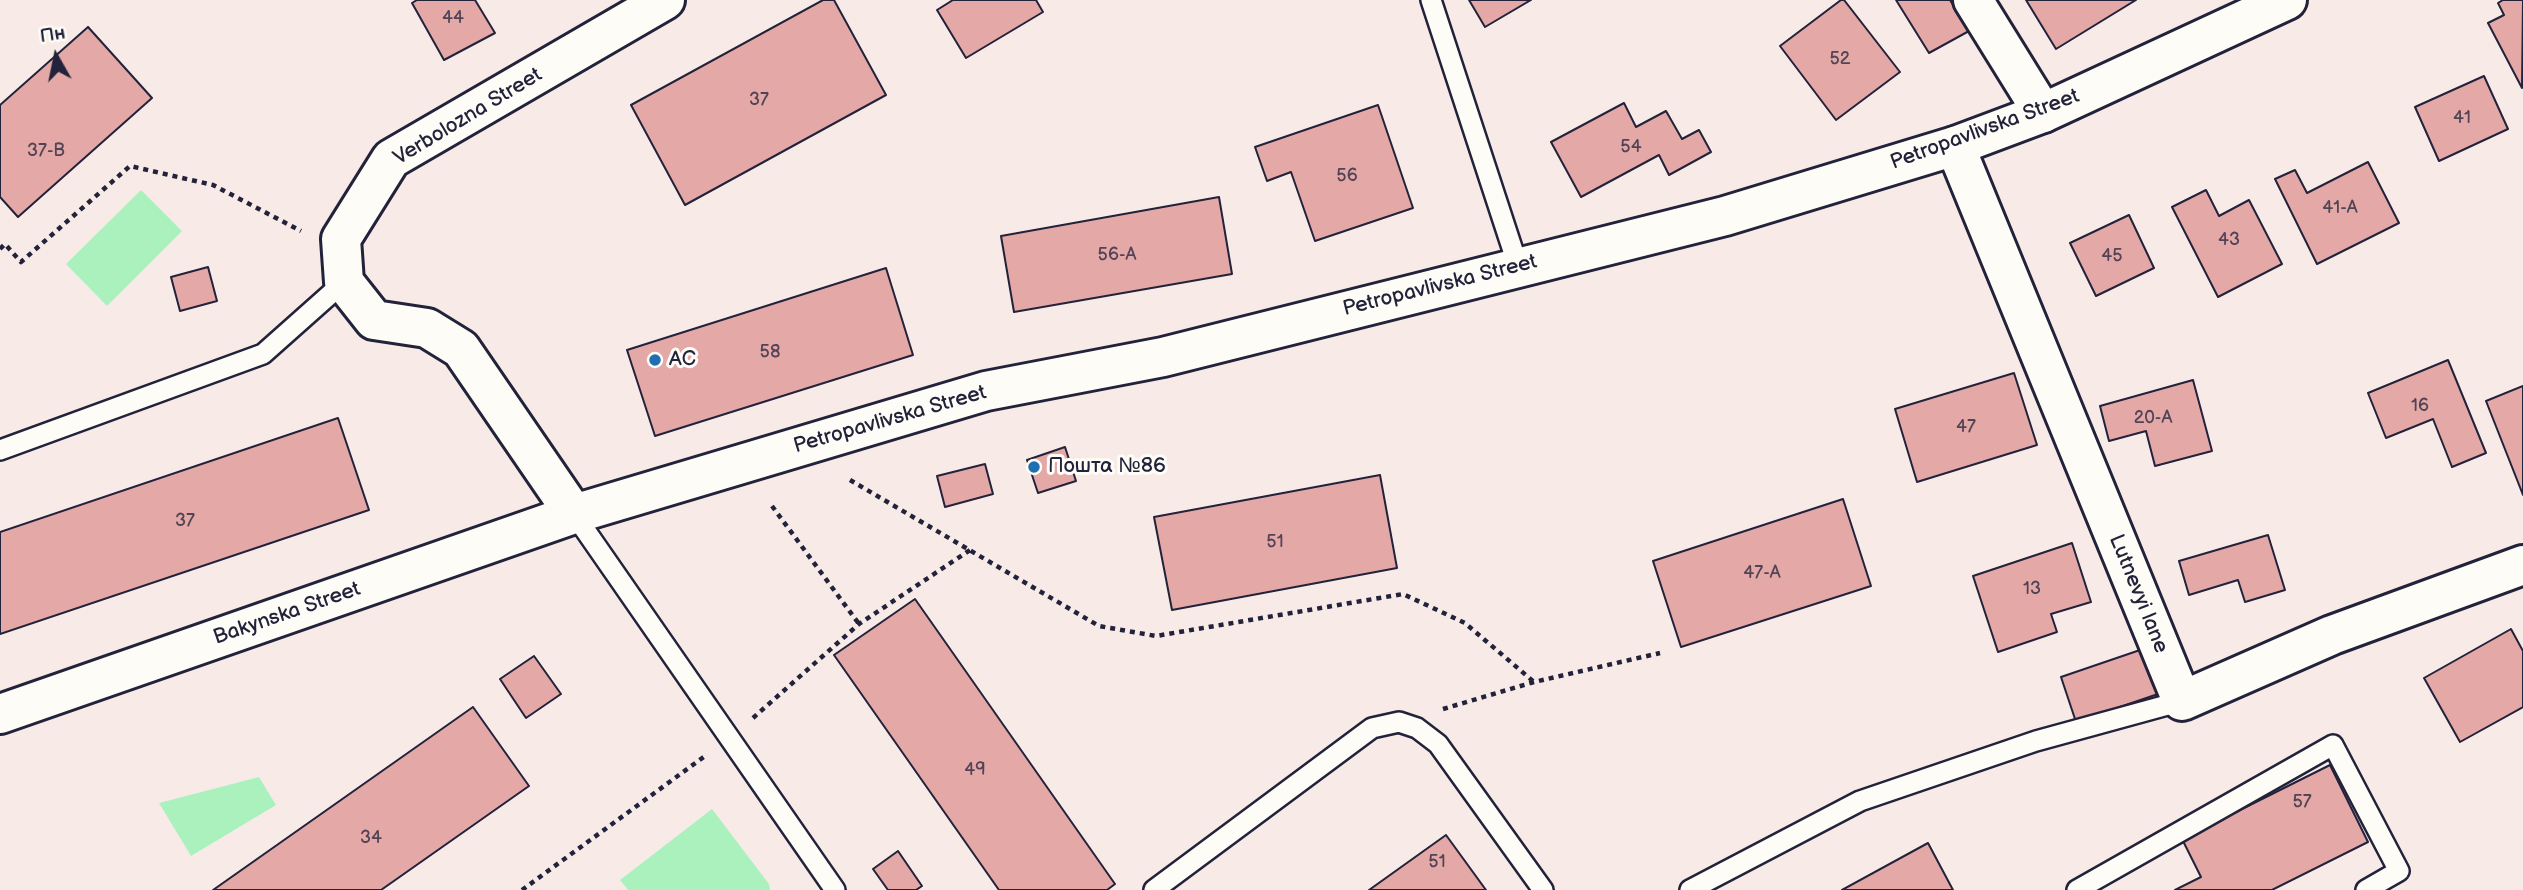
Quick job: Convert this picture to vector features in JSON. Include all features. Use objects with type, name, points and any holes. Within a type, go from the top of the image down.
[{"type":"street","name":"Verbolozna Street","points":[[343,267],[341,239],[391,159],[665,0]]},
{"type":"street","points":[[1973,0],[2043,113]]},
{"type":"street","name":"Petropavlivska Street","points":[[574,514],[986,391],[1163,357],[1725,216],[1955,146],[2043,113],[2287,0]]},
{"type":"street","name":"Lutnevyi lane","points":[[1955,146],[2182,701]]},
{"type":"street","points":[[343,267],[374,320],[426,328],[461,349],[574,514]]},
{"type":"street","name":"Bakynska Street","points":[[0,714],[574,514]]},
{"type":"street","points":[[2182,701],[2332,635],[2523,565]]},
{"type":"lane","points":[[1432,0],[1518,266]]},
{"type":"lane","points":[[0,450],[262,354],[343,267]]},
{"type":"lane","points":[[574,514],[835,890]]},
{"type":"lane","points":[[1690,890],[1860,801],[2036,741],[2182,701]]},
{"type":"lane","points":[[1154,890],[1372,728],[1399,722],[1418,729],[1438,744],[1543,890]]},
{"type":"lane","points":[[2077,890],[2333,745],[2399,871],[2366,890]]},
{"type":"path","points":[[0,249],[5,244],[21,262],[130,166],[213,185],[343,267]]},
{"type":"path","points":[[850,480],[1098,626],[1156,636],[1403,594],[1465,623],[1534,682]]},
{"type":"path","points":[[772,506],[859,624]]},
{"type":"path","points":[[522,890],[729,738],[859,624],[970,550]]},
{"type":"path","points":[[1399,722],[1534,682],[1660,653]]},
{"type":"green space","points":[[141,190],[182,231],[107,306],[66,264]]},
{"type":"green space","points":[[259,777],[276,805],[191,856],[159,803]]},
{"type":"green space","points":[[712,809],[769,884],[770,890],[628,890],[620,880]]},
{"type":"building","points":[[417,0],[475,0],[495,33],[444,60],[412,3]]},
{"type":"building","points":[[823,0],[834,0],[886,95],[685,205],[631,105]]},
{"type":"building","points":[[953,0],[1036,0],[1043,12],[966,58],[937,10]]},
{"type":"building","points":[[1469,0],[1531,0],[1485,27]]},
{"type":"building","points":[[1844,0],[1900,72],[1836,120],[1780,46]]},
{"type":"building","points":[[1896,0],[1950,0],[1969,31],[1929,53]]},
{"type":"building","points":[[2026,0],[2136,0],[2056,49]]},
{"type":"building","points":[[2503,0],[2523,0],[2522,88],[2488,23],[2504,15],[2498,3]]},
{"type":"building","points":[[88,27],[152,98],[18,217],[0,197],[0,105]]},
{"type":"building","points":[[2484,76],[2508,129],[2439,161],[2415,107]]},
{"type":"building","points":[[1624,103],[1636,127],[1666,111],[1682,139],[1699,130],[1711,152],[1669,175],[1659,155],[1581,197],[1551,142]]},
{"type":"building","points":[[1378,105],[1413,208],[1315,241],[1291,172],[1267,181],[1255,147]]},
{"type":"building","points":[[2368,162],[2399,223],[2317,264],[2275,179],[2295,170],[2307,193]]},
{"type":"building","points":[[2206,190],[2219,216],[2249,200],[2282,264],[2218,297],[2172,207]]},
{"type":"building","points":[[1219,197],[1232,274],[1014,312],[1001,236]]},
{"type":"building","points":[[2129,215],[2154,268],[2096,296],[2070,243]]},
{"type":"building","points":[[208,267],[217,301],[180,311],[171,277]]},
{"type":"building","points":[[886,268],[913,355],[655,436],[627,350]]},
{"type":"building","points":[[2448,360],[2486,453],[2452,467],[2433,419],[2386,438],[2368,393]]},
{"type":"building","points":[[2014,373],[2037,445],[1917,482],[1895,409]]},
{"type":"building","points":[[2193,380],[2212,451],[2155,466],[2146,431],[2109,441],[2100,406]]},
{"type":"building","points":[[2523,386],[2523,495],[2486,401]]},
{"type":"building","points":[[338,418],[369,510],[0,634],[0,532]]},
{"type":"building","points":[[1065,447],[1076,481],[1038,493],[1027,460]]},
{"type":"building","points":[[985,464],[993,494],[945,507],[937,476]]},
{"type":"building","points":[[1380,475],[1397,568],[1172,610],[1154,517]]},
{"type":"building","points":[[1843,499],[1871,586],[1681,647],[1653,561]]},
{"type":"building","points":[[2268,535],[2285,590],[2245,602],[2238,580],[2189,595],[2179,561]]},
{"type":"building","points":[[2072,543],[2091,602],[2051,614],[2057,632],[1998,652],[1973,576]]},
{"type":"building","points":[[915,599],[1115,884],[1107,890],[999,890],[834,655]]},
{"type":"building","points":[[2511,629],[2523,651],[2523,707],[2460,742],[2424,678]]},
{"type":"building","points":[[2143,649],[2158,694],[2076,722],[2061,677]]},
{"type":"building","points":[[534,656],[561,694],[526,718],[500,679]]},
{"type":"building","points":[[473,707],[529,786],[381,890],[213,890]]},
{"type":"building","points":[[2330,765],[2368,842],[2272,890],[2175,890],[2201,877],[2182,839]]},
{"type":"building","points":[[1446,835],[1486,890],[1369,890]]},
{"type":"building","points":[[1928,843],[1953,890],[1842,890]]},
{"type":"building","points":[[898,851],[922,886],[916,890],[888,890],[873,869]]},
{"type":"place","name":"АС","points":[[655,360]]},
{"type":"place","name":"Пошта №86","points":[[1034,467]]}]
